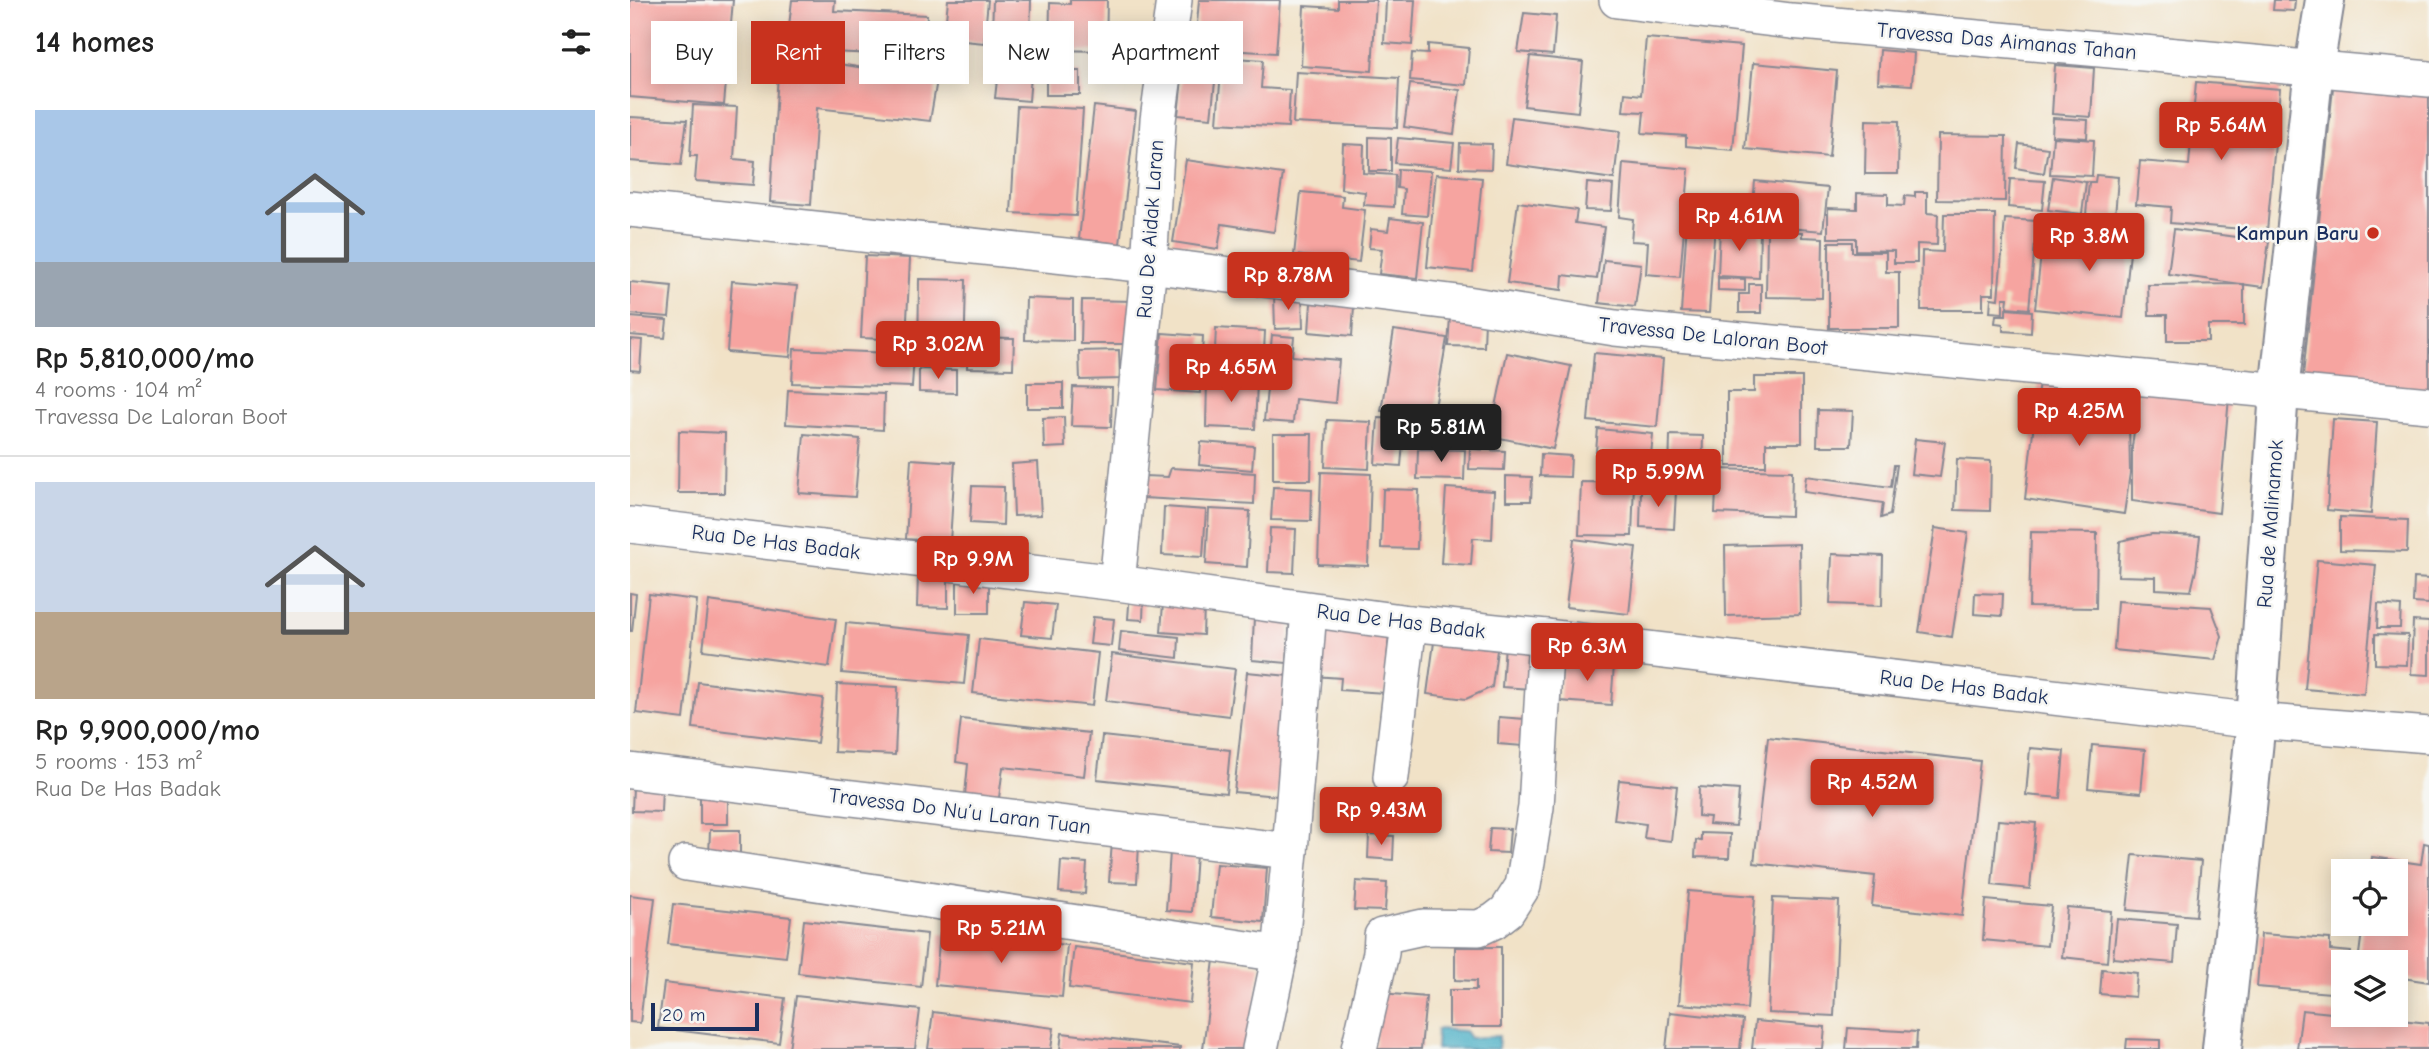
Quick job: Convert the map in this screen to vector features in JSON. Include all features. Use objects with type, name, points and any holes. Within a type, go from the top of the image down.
[{"type":"street","name":"Rua De Aidak Laran","points":[[1117,583],[1149,265],[1158,120],[1174,0]]},
{"type":"street","name":"Travessa Das Aimanas Tahan","points":[[1616,0],[1791,21],[2429,79]]},
{"type":"street","name":"Rua de Malinamok","points":[[2222,1049],[2256,721],[2279,392],[2314,68],[2325,0]]},
{"type":"street","name":"Travessa De Laloran Boot","points":[[630,209],[1149,265],[1467,304],[1615,328],[2429,405]]},
{"type":"street","name":"Rua De Has Badak","points":[[630,525],[1117,583],[1409,624],[1546,637],[2256,721],[2429,735]]},
{"type":"street","points":[[1260,1049],[1280,954],[1309,610]]},
{"type":"street","points":[[1391,777],[1409,624]]},
{"type":"street","points":[[1359,1049],[1381,953],[1382,936],[1423,927],[1479,928],[1507,911],[1523,886],[1536,807],[1546,637]]},
{"type":"street","name":"Travessa Do Nu’u Laran Tuan","points":[[630,771],[1290,851]]},
{"type":"street","points":[[686,863],[1280,954]]},
{"type":"water","points":[[1437,1029],[1465,1031],[1470,1038],[1499,1036],[1498,1049],[1436,1049]]},
{"type":"building","points":[[630,0],[733,0],[731,21],[651,21],[651,84],[726,84],[724,105],[630,97]]},
{"type":"building","points":[[792,0],[835,0],[834,11],[927,15],[927,21],[859,21],[859,53],[845,53],[845,21],[790,21]]},
{"type":"building","points":[[948,0],[988,0],[986,21],[983,21],[983,43],[969,42],[969,21],[946,21]]},
{"type":"building","points":[[993,0],[1031,0],[1030,21],[992,21]]},
{"type":"building","points":[[1070,0],[1107,0],[1107,21],[1088,21],[1088,51],[1074,50],[1074,21],[1050,21],[1050,3],[1070,4]]},
{"type":"building","points":[[1199,0],[1280,0],[1276,53],[1243,51],[1243,21],[1197,21]]},
{"type":"building","points":[[1338,0],[1376,0],[1372,71],[1301,66],[1304,6],[1338,8]]},
{"type":"building","points":[[1386,0],[1415,0],[1412,45],[1384,43]]},
{"type":"building","points":[[2274,0],[2295,0],[2294,11],[2273,10]]},
{"type":"building","points":[[1524,13],[1556,16],[1553,55],[1518,52]]},
{"type":"building","points":[[1646,38],[1742,46],[1733,150],[1686,146],[1686,136],[1642,133],[1644,112],[1623,111],[1625,93],[1641,95]]},
{"type":"building","points":[[1428,44],[1469,48],[1466,85],[1410,80],[1412,53],[1428,54]]},
{"type":"building","points":[[1880,50],[1914,53],[1912,85],[1878,83]]},
{"type":"building","points":[[1530,56],[1583,62],[1578,112],[1524,106]]},
{"type":"building","points":[[1243,59],[1263,60],[1261,88],[1290,90],[1288,127],[1217,123],[1220,84],[1243,84]]},
{"type":"building","points":[[1753,63],[1837,71],[1829,157],[1745,149]]},
{"type":"building","points":[[845,65],[859,67],[859,84],[936,84],[930,121],[817,108],[811,205],[770,202],[777,84],[845,84]]},
{"type":"building","points":[[2055,65],[2094,68],[2091,117],[2052,114]]},
{"type":"building","points":[[1074,71],[1080,71],[1080,95],[1046,95],[1046,84],[1074,84]]},
{"type":"building","points":[[1296,72],[1399,78],[1397,128],[1293,123]]},
{"type":"building","name":"Kampun Baru","points":[[2334,78],[2429,90],[2429,389],[2303,376]]},
{"type":"building","points":[[2196,82],[2280,89],[2267,231],[2170,223],[2171,207],[2136,204],[2140,161],[2189,165]]},
{"type":"building","points":[[997,84],[1030,84],[1029,101],[995,98]]},
{"type":"building","points":[[1181,84],[1215,84],[1211,118],[1178,115]]},
{"type":"building","points":[[1410,84],[1460,90],[1454,134],[1404,127]]},
{"type":"building","points":[[693,105],[737,107],[734,159],[755,161],[753,185],[695,181],[697,156],[690,156]]},
{"type":"building","points":[[1017,106],[1083,109],[1076,216],[1011,213]]},
{"type":"building","points":[[1094,106],[1136,111],[1120,244],[1079,239]]},
{"type":"building","points":[[630,117],[687,120],[681,165],[630,161]]},
{"type":"building","points":[[1512,117],[1620,131],[1614,179],[1506,164]]},
{"type":"building","points":[[2053,118],[2088,120],[2087,138],[2052,136]]},
{"type":"building","points":[[1866,120],[1899,121],[1898,174],[1865,174]]},
{"type":"building","points":[[1938,135],[2006,136],[2005,201],[1937,200]]},
{"type":"building","points":[[1369,137],[1391,138],[1391,171],[1369,171]]},
{"type":"building","points":[[2053,137],[2094,140],[2092,176],[2050,174]]},
{"type":"building","points":[[1398,138],[1454,143],[1451,168],[1395,163]]},
{"type":"building","points":[[1460,143],[1492,144],[1491,169],[1459,168]]},
{"type":"building","points":[[1343,144],[1364,145],[1363,173],[1395,175],[1394,207],[1364,205],[1365,192],[1341,189]]},
{"type":"building","points":[[2019,144],[2048,148],[2044,173],[2016,168]]},
{"type":"building","points":[[1186,160],[1283,174],[1274,232],[1222,224],[1218,249],[1173,242]]},
{"type":"building","points":[[1623,163],[1689,169],[1680,277],[1646,274],[1648,242],[1631,241],[1633,219],[1619,217]]},
{"type":"building","points":[[1398,169],[1431,171],[1427,216],[1402,214],[1404,189],[1397,188]]},
{"type":"building","points":[[1436,174],[1482,178],[1473,272],[1427,267]]},
{"type":"building","points":[[2096,175],[2118,177],[2115,217],[2086,215],[2089,182],[2095,182]]},
{"type":"building","points":[[2053,177],[2086,182],[2082,214],[2048,210]]},
{"type":"building","points":[[2010,179],[2045,181],[2042,210],[2008,207]]},
{"type":"building","points":[[1755,181],[1828,188],[1823,231],[1751,225]]},
{"type":"building","points":[[1587,183],[1613,185],[1611,211],[1585,210]]},
{"type":"building","points":[[1301,192],[1343,196],[1342,207],[1365,210],[1359,262],[1294,255]]},
{"type":"building","points":[[1915,192],[1927,192],[1927,213],[1938,214],[1937,245],[1917,244],[1917,263],[1894,263],[1894,251],[1856,250],[1856,238],[1828,238],[1828,208],[1857,209],[1857,193],[1888,194],[1888,205],[1904,206],[1905,196],[1915,197]]},
{"type":"building","points":[[1518,202],[1577,210],[1575,223],[1604,227],[1597,279],[1563,275],[1562,290],[1507,283]]},
{"type":"building","points":[[1944,214],[1995,214],[1994,294],[1983,294],[1983,310],[1921,310],[1922,251],[1943,252]]},
{"type":"building","points":[[2043,214],[2071,216],[2070,231],[2050,230],[2050,222],[2042,222]]},
{"type":"building","points":[[1390,218],[1423,222],[1417,278],[1379,274],[1382,249],[1369,248],[1371,229],[1388,231]]},
{"type":"building","points":[[2005,219],[2037,221],[2029,309],[2007,307],[2008,298],[2003,298],[2003,313],[1990,312],[1991,298],[1998,299]]},
{"type":"building","points":[[2079,220],[2133,225],[2123,318],[2035,309],[2041,254],[2075,258]]},
{"type":"building","points":[[1687,222],[1715,223],[1709,313],[1681,312]]},
{"type":"building","points":[[1720,227],[1760,229],[1759,278],[1718,276]]},
{"type":"building","points":[[2174,229],[2269,241],[2263,287],[2168,274]]},
{"type":"building","points":[[1767,231],[1802,232],[1802,237],[1823,238],[1822,298],[1766,297]]},
{"type":"building","points":[[1829,242],[1852,242],[1852,252],[1886,252],[1886,272],[1899,272],[1899,328],[1829,328]]},
{"type":"building","points":[[865,256],[910,258],[906,340],[861,338]]},
{"type":"building","points":[[1604,260],[1641,264],[1635,307],[1599,303]]},
{"type":"building","points":[[1718,278],[1745,279],[1745,291],[1718,290]]},
{"type":"building","points":[[919,279],[966,280],[964,365],[918,364]]},
{"type":"building","points":[[732,281],[797,286],[790,357],[727,352]]},
{"type":"building","points":[[630,282],[672,286],[669,317],[630,314]]},
{"type":"building","points":[[1749,284],[1761,284],[1761,313],[1739,313],[1739,294],[1749,294]]},
{"type":"building","points":[[2244,284],[2244,325],[2208,325],[2208,341],[2167,341],[2167,315],[2149,315],[2148,285]]},
{"type":"building","points":[[1302,294],[1303,328],[1275,329],[1274,295]]},
{"type":"building","points":[[1026,298],[1073,300],[1073,341],[1025,340]]},
{"type":"building","points":[[1082,300],[1134,301],[1134,344],[1081,344]]},
{"type":"building","points":[[1311,303],[1354,306],[1352,336],[1309,332]]},
{"type":"building","points":[[2006,309],[2032,311],[2031,333],[2003,331],[2003,324],[1995,323],[1996,315],[2006,315]]},
{"type":"building","points":[[630,317],[667,320],[665,338],[630,335]]},
{"type":"building","points":[[1450,317],[1485,319],[1484,347],[1448,346]]},
{"type":"building","points":[[1216,328],[1265,331],[1263,372],[1214,370]]},
{"type":"building","points":[[1394,330],[1447,338],[1433,419],[1381,411]]},
{"type":"building","points":[[1162,333],[1203,336],[1200,393],[1157,390]]},
{"type":"building","points":[[1272,335],[1294,337],[1292,356],[1339,360],[1335,403],[1295,399],[1293,423],[1264,421]]},
{"type":"building","points":[[968,337],[1014,338],[1013,369],[967,368]]},
{"type":"building","points":[[630,339],[642,340],[640,371],[630,370]]},
{"type":"building","points":[[794,349],[914,354],[912,387],[792,383]]},
{"type":"building","points":[[1119,350],[1120,379],[1080,380],[1079,351]]},
{"type":"building","points":[[1507,353],[1571,366],[1553,449],[1490,436]]},
{"type":"building","points":[[1594,353],[1663,359],[1657,427],[1588,421]]},
{"type":"building","points":[[2143,361],[2231,374],[2219,513],[2132,501],[2132,447]]},
{"type":"building","points":[[919,369],[956,370],[956,393],[919,392]]},
{"type":"building","points":[[1754,377],[1802,377],[1802,443],[1766,443],[1766,466],[1727,466],[1727,392],[1754,392]]},
{"type":"building","points":[[1207,380],[1257,382],[1255,429],[1206,427]]},
{"type":"building","points":[[2039,381],[2102,381],[2129,421],[2130,473],[2124,514],[2025,499]]},
{"type":"building","points":[[1027,383],[1063,383],[1063,408],[1027,408]]},
{"type":"building","points":[[1073,387],[1112,388],[1111,427],[1071,426]]},
{"type":"building","points":[[788,390],[884,394],[883,430],[786,424]]},
{"type":"building","points":[[1818,410],[1853,411],[1851,446],[1817,446]]},
{"type":"building","points":[[1064,417],[1065,447],[1044,448],[1043,418]]},
{"type":"building","points":[[1378,418],[1405,419],[1401,466],[1375,464]]},
{"type":"building","points":[[2333,419],[2377,422],[2371,514],[2327,510]]},
{"type":"building","points":[[1327,420],[1371,422],[1369,469],[1325,467]]},
{"type":"building","points":[[1598,429],[1653,434],[1651,456],[1596,451]]},
{"type":"building","points":[[679,431],[725,433],[724,493],[678,493]]},
{"type":"building","points":[[804,434],[860,439],[855,497],[799,493]]},
{"type":"building","points":[[1273,434],[1312,434],[1311,480],[1273,480]]},
{"type":"building","points":[[1670,435],[1703,436],[1702,476],[1669,475]]},
{"type":"building","points":[[1915,439],[1945,442],[1940,477],[1911,474]]},
{"type":"building","points":[[1201,442],[1254,446],[1252,470],[1199,465]]},
{"type":"building","points":[[1418,449],[1465,450],[1464,480],[1417,479]]},
{"type":"building","points":[[1470,449],[1505,451],[1504,470],[1469,469]]},
{"type":"building","points":[[1541,454],[1571,456],[1570,477],[1540,476]]},
{"type":"building","points":[[911,459],[955,462],[950,542],[906,539]]},
{"type":"building","points":[[1957,459],[1991,461],[1990,511],[1955,510]]},
{"type":"building","points":[[1038,462],[1041,515],[1014,516],[1012,464]]},
{"type":"building","points":[[1894,465],[1897,465],[1890,515],[1881,518],[1883,503],[1804,492],[1806,476],[1891,487]]},
{"type":"building","points":[[1171,468],[1255,473],[1254,504],[1143,498],[1144,476],[1168,477]]},
{"type":"building","points":[[1717,469],[1792,471],[1791,516],[1715,513]]},
{"type":"building","points":[[1321,472],[1371,474],[1368,566],[1318,564]]},
{"type":"building","points":[[1506,476],[1532,477],[1531,501],[1506,501]]},
{"type":"building","points":[[1581,482],[1634,483],[1632,536],[1579,535]]},
{"type":"building","points":[[972,486],[1004,487],[1003,525],[970,523]]},
{"type":"building","points":[[1273,487],[1312,489],[1311,521],[1271,520]]},
{"type":"building","points":[[1446,488],[1494,491],[1492,539],[1473,538],[1471,565],[1441,563]]},
{"type":"building","points":[[1383,489],[1419,490],[1417,549],[1381,548]]},
{"type":"building","points":[[1641,490],[1676,491],[1674,529],[1640,527]]},
{"type":"building","points":[[1164,507],[1206,510],[1203,557],[1162,555]]},
{"type":"building","points":[[1209,509],[1250,511],[1247,567],[1206,564]]},
{"type":"building","points":[[2340,517],[2408,520],[2407,552],[2340,550]]},
{"type":"building","points":[[1270,528],[1296,529],[1294,573],[1268,572]]},
{"type":"building","points":[[1935,528],[1968,533],[1952,637],[1919,632]]},
{"type":"building","points":[[2031,532],[2097,533],[2096,608],[2029,607]]},
{"type":"building","points":[[2152,534],[2200,536],[2191,591],[2156,589],[2156,577],[2118,576],[2120,541]]},
{"type":"building","points":[[1574,539],[1636,547],[1629,614],[1566,607]]},
{"type":"building","points":[[1799,544],[1800,614],[1726,616],[1725,546]]},
{"type":"building","points":[[1832,554],[1883,556],[1882,606],[1830,604]]},
{"type":"building","points":[[2317,560],[2376,565],[2364,694],[2305,689]]},
{"type":"building","points":[[918,575],[948,575],[948,608],[917,607]]},
{"type":"building","points":[[957,578],[989,578],[989,613],[957,613]]},
{"type":"building","points":[[2414,578],[2429,579],[2429,604],[2413,603]]},
{"type":"building","points":[[1130,592],[1144,593],[1143,620],[1128,619]]},
{"type":"building","points":[[630,593],[636,594],[632,631],[630,631]]},
{"type":"building","points":[[1975,593],[2003,594],[2002,616],[1974,614]]},
{"type":"building","points":[[649,594],[697,600],[684,719],[636,713]]},
{"type":"building","points":[[709,601],[836,619],[829,667],[703,650]]},
{"type":"building","points":[[2117,601],[2211,607],[2222,636],[2215,660],[2114,650]]},
{"type":"building","points":[[1025,602],[1056,605],[1052,638],[1021,635]]},
{"type":"building","points":[[1163,603],[1204,606],[1203,635],[1161,632]]},
{"type":"building","points":[[2378,604],[2401,606],[2400,628],[2377,628]]},
{"type":"building","points":[[1093,617],[1114,619],[1111,646],[1090,644]]},
{"type":"building","points":[[1254,617],[1290,620],[1287,663],[1252,660]]},
{"type":"building","points":[[2413,621],[2429,622],[2429,675],[2411,674]]},
{"type":"building","points":[[846,623],[969,635],[964,684],[842,673]]},
{"type":"building","points":[[1317,626],[1389,631],[1385,693],[1340,690],[1341,678],[1314,676]]},
{"type":"building","points":[[1121,631],[1179,637],[1178,658],[1119,651]]},
{"type":"building","points":[[2375,634],[2408,635],[2407,665],[2375,664]]},
{"type":"building","points":[[979,639],[1098,653],[1092,706],[973,693]]},
{"type":"building","points":[[1434,642],[1497,650],[1492,687],[1466,699],[1427,694]]},
{"type":"building","points":[[1505,644],[1536,647],[1532,689],[1502,687]]},
{"type":"building","points":[[1112,654],[1235,669],[1229,716],[1106,701]]},
{"type":"building","points":[[1562,661],[1614,665],[1611,705],[1560,701]]},
{"type":"building","points":[[1247,672],[1289,676],[1277,796],[1234,792]]},
{"type":"building","points":[[698,682],[823,698],[817,743],[693,728]]},
{"type":"building","points":[[837,684],[898,687],[895,755],[834,752]]},
{"type":"building","points":[[1499,717],[1525,719],[1523,746],[1498,744]]},
{"type":"building","points":[[961,719],[1089,733],[1084,776],[1003,767],[999,798],[965,795],[968,764],[956,762]]},
{"type":"building","points":[[1102,736],[1230,750],[1226,793],[1097,779]]},
{"type":"building","points":[[1768,737],[1980,761],[1962,916],[1872,906],[1875,876],[1754,863]]},
{"type":"building","points":[[2092,745],[2145,750],[2141,793],[2088,788]]},
{"type":"building","points":[[2030,748],[2064,751],[2060,798],[2026,795]]},
{"type":"building","points":[[1619,780],[1677,786],[1671,841],[1644,838],[1646,824],[1614,820]]},
{"type":"building","points":[[633,786],[662,787],[661,812],[632,811]]},
{"type":"building","points":[[1699,787],[1739,790],[1736,826],[1709,824],[1710,817],[1698,816]]},
{"type":"building","points":[[700,790],[728,791],[728,824],[700,824]]},
{"type":"building","points":[[1998,820],[2036,823],[2030,889],[1992,885]]},
{"type":"building","points":[[1490,828],[1510,829],[1508,853],[1488,852]]},
{"type":"building","points":[[710,830],[740,830],[740,857],[709,856]]},
{"type":"building","points":[[1701,833],[1730,834],[1729,858],[1695,857],[1696,840],[1701,841]]},
{"type":"building","points":[[1369,835],[1394,836],[1393,860],[1368,858]]},
{"type":"building","points":[[1112,842],[1139,844],[1137,883],[1109,882]]},
{"type":"building","points":[[2424,843],[2429,844],[2429,982],[2408,979],[2408,950],[2360,950],[2361,936],[2408,936],[2408,862],[2421,864]]},
{"type":"building","points":[[1170,852],[1196,854],[1192,912],[1166,910]]},
{"type":"building","points":[[2133,855],[2201,861],[2196,916],[2127,910]]},
{"type":"building","points":[[1061,861],[1087,863],[1085,894],[1059,892]]},
{"type":"building","points":[[1216,864],[1267,868],[1263,922],[1211,917]]},
{"type":"building","points":[[1356,881],[1387,883],[1385,911],[1354,910]]},
{"type":"building","points":[[1688,891],[1755,896],[1747,1009],[1679,1004]]},
{"type":"building","points":[[630,895],[655,898],[640,1023],[630,1022]]},
{"type":"building","points":[[1773,898],[1839,901],[1834,1016],[1768,1013]]},
{"type":"building","points":[[1986,900],[2051,906],[2047,946],[1983,940]]},
{"type":"building","points":[[673,904],[791,917],[786,957],[668,944]]},
{"type":"building","points":[[2067,907],[2111,911],[2107,962],[2062,957]]},
{"type":"building","points":[[2117,919],[2177,924],[2174,963],[2113,958]]},
{"type":"building","points":[[804,920],[927,934],[921,987],[798,973]]},
{"type":"building","points":[[940,934],[1067,945],[1062,997],[935,985]]},
{"type":"building","points":[[2261,934],[2330,939],[2331,993],[2257,987]]},
{"type":"building","points":[[1074,947],[1194,962],[1190,1003],[1069,988]]},
{"type":"building","points":[[1455,947],[1501,947],[1501,1027],[1449,1027],[1449,990],[1476,990],[1476,981],[1455,980]]},
{"type":"building","points":[[1214,960],[1260,966],[1249,1049],[1203,1049]]},
{"type":"building","points":[[2102,969],[2137,973],[2135,997],[2100,994]]},
{"type":"building","points":[[664,983],[785,998],[779,1043],[658,1028]]},
{"type":"building","points":[[1381,993],[1426,997],[1421,1049],[1375,1049]]},
{"type":"building","points":[[796,996],[920,1010],[915,1049],[789,1049]]},
{"type":"building","points":[[2302,1010],[2331,1013],[2331,1027],[2408,1027],[2408,1021],[2429,1023],[2429,1049],[2297,1049]]},
{"type":"building","points":[[933,1012],[1054,1028],[1051,1049],[928,1049]]},
{"type":"building","points":[[1670,1012],[1743,1020],[1740,1049],[1666,1049]]},
{"type":"building","points":[[1755,1021],[1825,1027],[1823,1049],[1752,1049]]},
{"type":"building","points":[[1848,1028],[1917,1032],[1916,1049],[1846,1049]]},
{"type":"building","points":[[1062,1033],[1180,1047],[1180,1049],[1060,1049]]},
{"type":"building","points":[[2127,1039],[2160,1040],[2160,1049],[2126,1049]]},
{"type":"place","name":"Kampun Baru","points":[[2373,233]]}]
